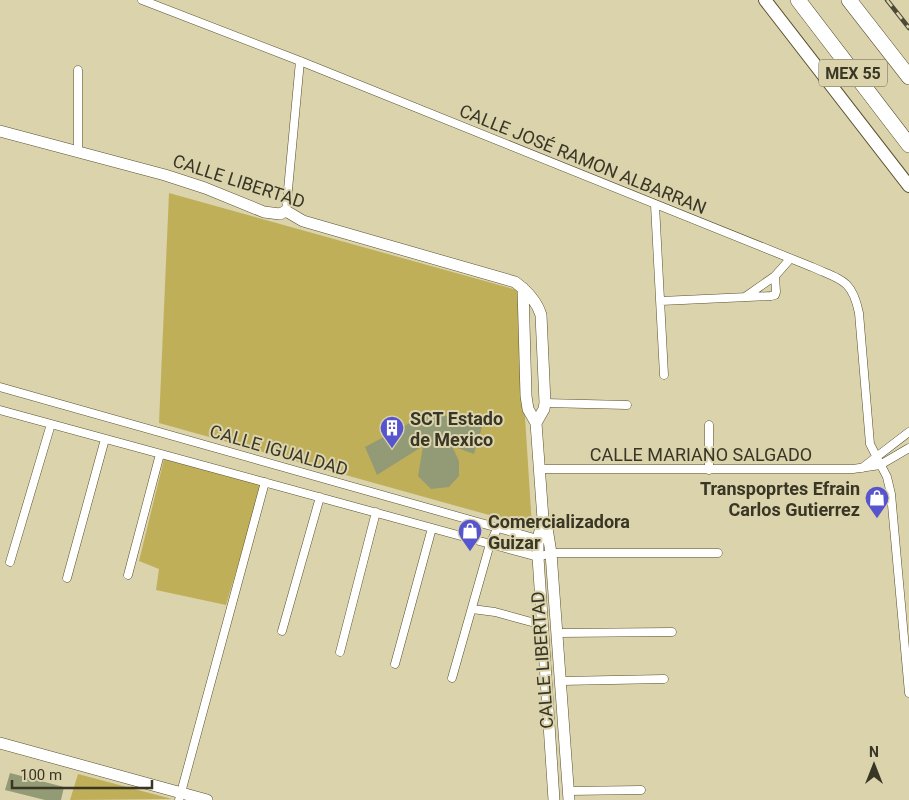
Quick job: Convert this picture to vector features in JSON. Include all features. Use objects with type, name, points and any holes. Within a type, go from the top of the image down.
[{"type":"highway","name":"MEX 55","points":[[798,0],[909,145]]},
{"type":"highway","name":"MEX 55","points":[[849,0],[909,77]]},
{"type":"main road","points":[[765,0],[909,186]]},
{"type":"main road","name":"CALLE LIBERTAD","points":[[0,131],[165,175],[205,188],[264,212],[280,214],[286,211],[303,221],[508,280],[523,288],[539,309],[541,315],[545,403],[536,423]]},
{"type":"main road","name":"CALLE LIBERTAD","points":[[523,288],[526,396],[528,409],[536,423],[543,519],[551,548],[569,795]]},
{"type":"main road","name":"CALLE LIBERTAD","points":[[543,519],[538,539],[538,557],[554,800]]},
{"type":"main road","points":[[0,743],[180,796],[207,800]]},
{"type":"street","name":"CALLE JOSÉ RAMON ALBARRAN","points":[[142,0],[300,61],[790,259],[838,279],[850,287],[853,291],[859,313],[869,440],[875,457],[887,476],[891,494],[909,693]]},
{"type":"street","points":[[286,211],[300,61]]},
{"type":"street","points":[[78,70],[78,152]]},
{"type":"street","points":[[655,205],[664,375]]},
{"type":"street","points":[[745,297],[775,276],[790,259]]},
{"type":"street","points":[[661,301],[774,295],[776,292],[775,276]]},
{"type":"street","name":"CALLE IGUALDAD","points":[[0,387],[538,539],[551,548]]},
{"type":"street","points":[[545,403],[627,405]]},
{"type":"street","name":"CALLE IGUALDAD","points":[[0,410],[538,557]]},
{"type":"street","points":[[10,562],[51,424]]},
{"type":"street","points":[[709,425],[709,470]]},
{"type":"street","points":[[862,468],[909,432]]},
{"type":"street","points":[[67,578],[105,439]]},
{"type":"street","name":"CALLE MARIANO SALGADO","points":[[540,469],[805,470],[881,467],[909,448]]},
{"type":"street","points":[[128,575],[160,454]]},
{"type":"street","points":[[180,796],[264,482]]},
{"type":"street","points":[[282,630],[320,497]]},
{"type":"street","points":[[340,652],[376,512]]},
{"type":"street","points":[[395,664],[432,528]]},
{"type":"street","points":[[452,678],[490,544],[498,528]]},
{"type":"street","points":[[538,557],[551,548],[718,553]]},
{"type":"street","points":[[472,609],[495,612],[535,623],[543,622]]},
{"type":"street","points":[[558,634],[672,632]]},
{"type":"street","points":[[561,681],[664,679]]},
{"type":"street","points":[[569,795],[641,790]]},
{"type":"shaded area","points":[[169,193],[517,290],[532,527],[159,423]]},
{"type":"shaded area","points":[[165,455],[263,482],[226,605],[156,590],[159,569],[139,561]]},
{"type":"shaded area","points":[[78,774],[172,799],[70,800]]},
{"type":"building","name":"SCT Estado de Mexico","points":[[432,411],[482,427],[474,454],[452,446],[459,461],[459,476],[449,487],[431,489],[418,476],[423,446],[377,475],[365,447]]},
{"type":"building","points":[[10,773],[64,787],[61,800],[45,800],[5,790]]},
{"type":"railway","points":[[887,0],[909,28]]},
{"type":"place","name":"SCT Estado de Mexico","points":[[392,449]]},
{"type":"place","name":"Transpoprtes Efrain Carlos Gutierrez","points":[[877,519]]},
{"type":"place","name":"Comercializadora Guizar","points":[[470,552]]}]
